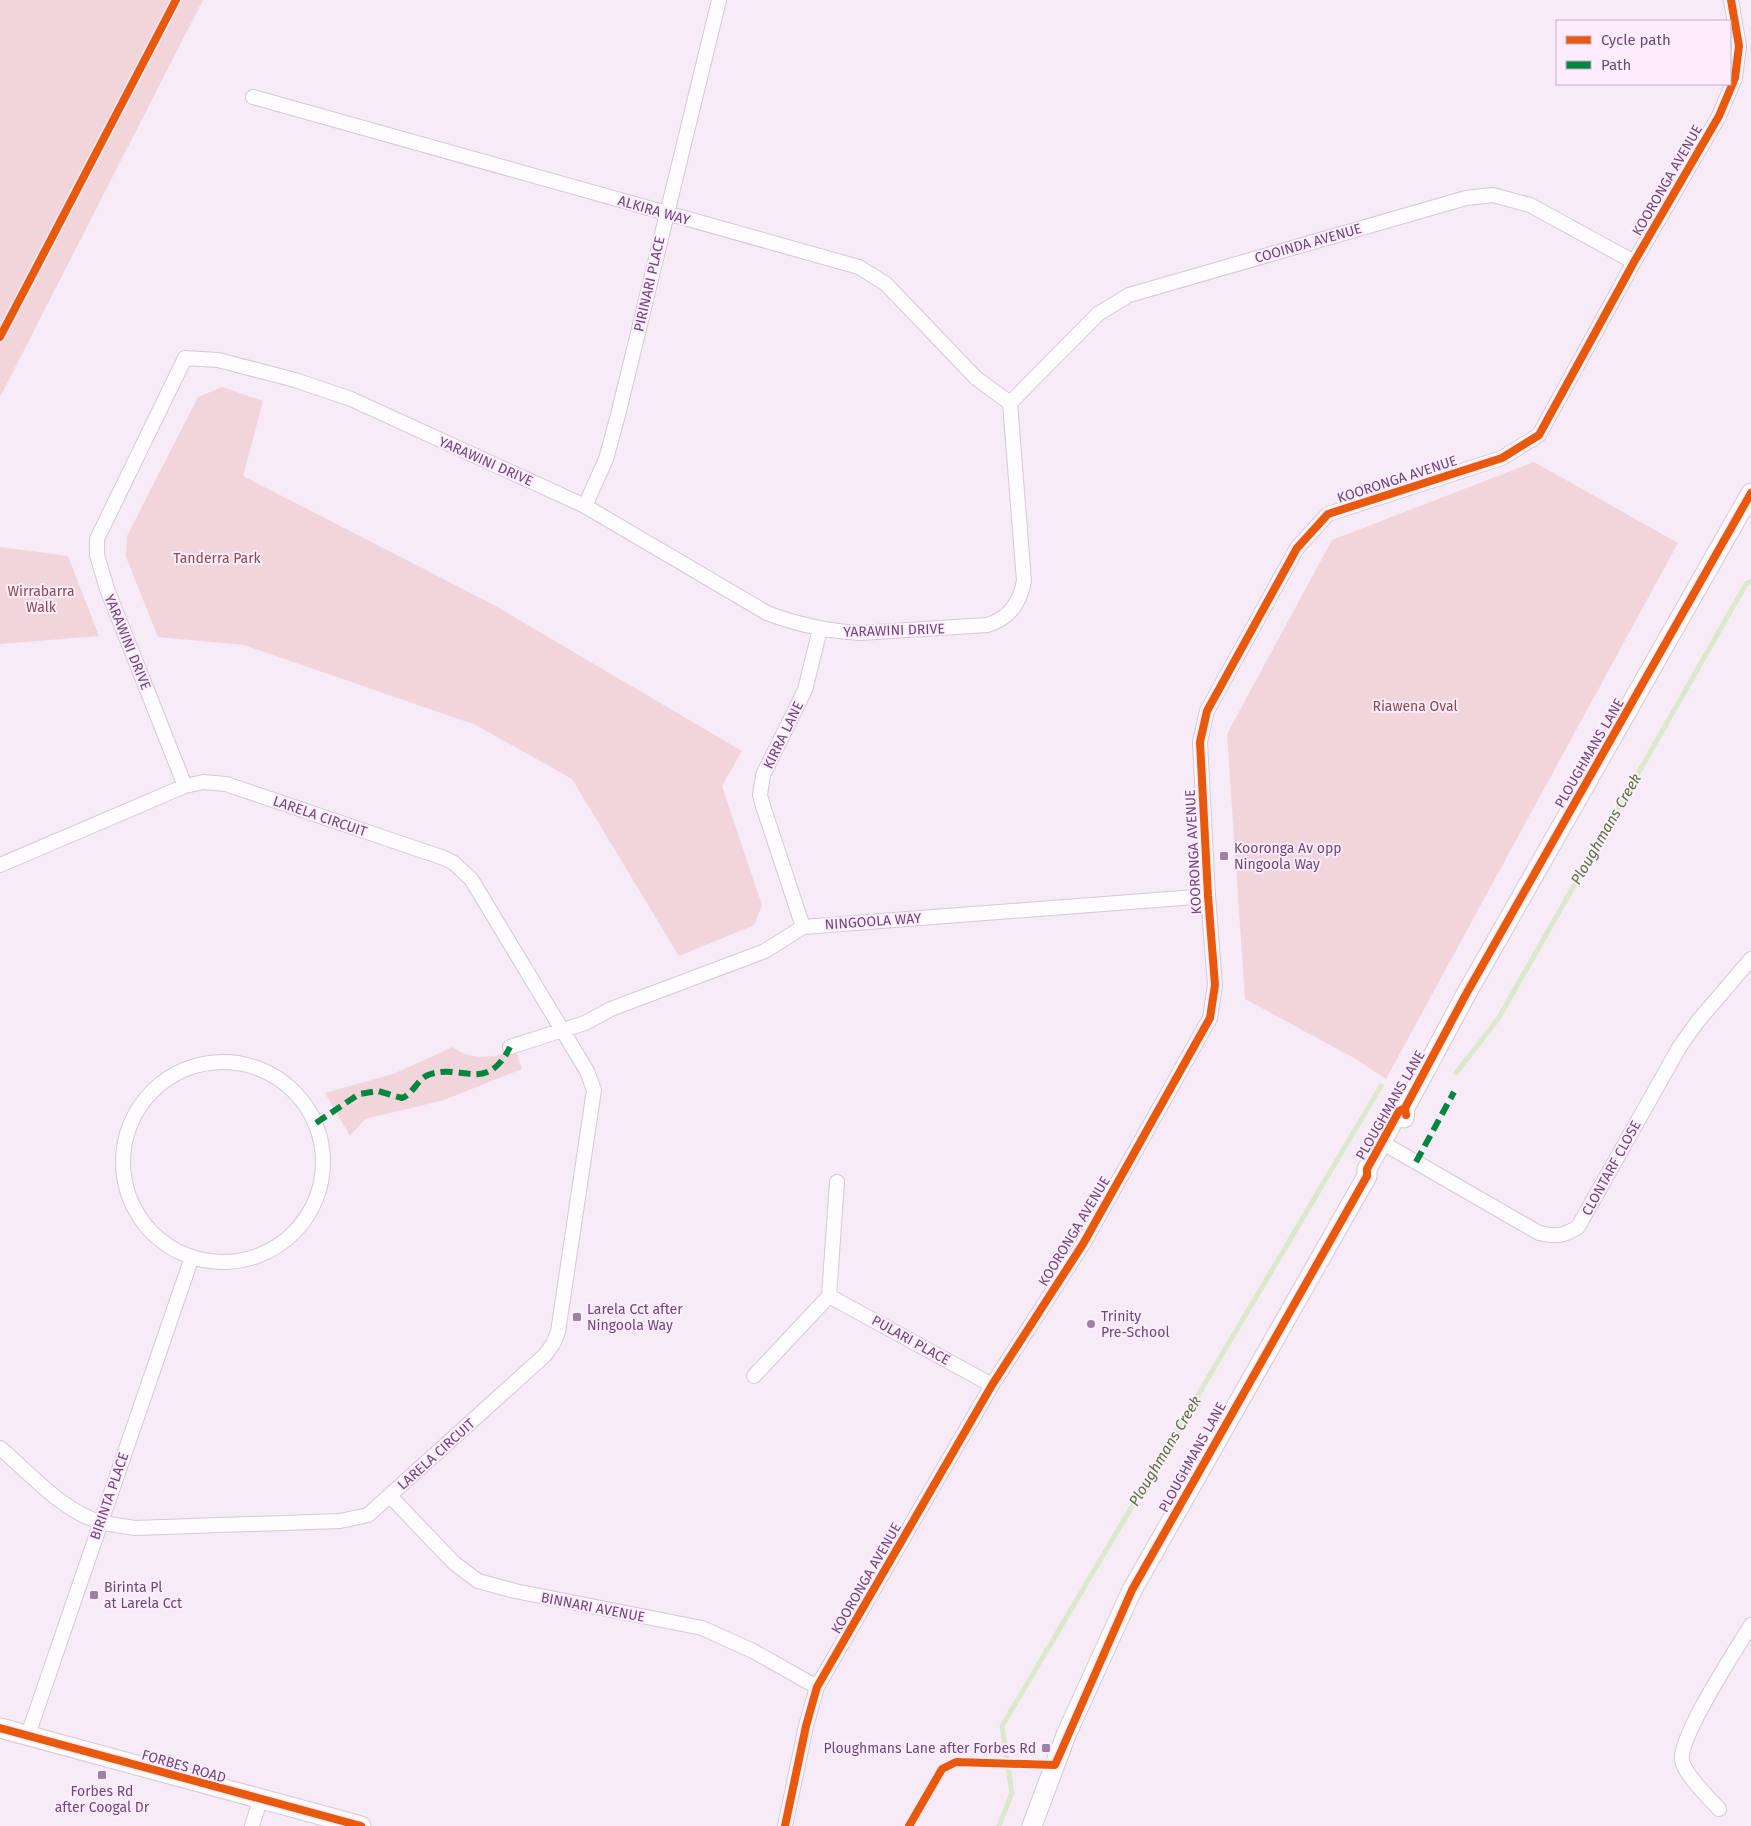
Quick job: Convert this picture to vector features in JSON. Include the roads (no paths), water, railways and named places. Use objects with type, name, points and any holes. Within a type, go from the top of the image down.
[{"type":"street","name":"PIRINARI PLACE","points":[[585,506],[606,459],[718,0]]},
{"type":"street","name":"KOORONGA AVENUE","points":[[785,1826],[806,1726],[817,1687],[992,1385],[1083,1244],[1210,1018],[1215,985],[1208,896],[1200,742],[1207,711],[1297,548],[1328,514],[1502,458],[1539,435],[1634,262],[1719,116],[1735,78],[1739,46],[1731,0]]},
{"type":"street","name":"ALKIRA WAY","points":[[253,97],[859,267],[886,284],[976,378],[1010,403]]},
{"type":"street","name":"COOINDA AVENUE","points":[[1010,403],[1098,314],[1129,295],[1466,198],[1493,195],[1530,205],[1634,262]]},
{"type":"street","name":"YARAWINI DRIVE","points":[[185,786],[107,589],[97,555],[97,539],[186,358],[218,360],[321,388],[351,399],[585,506],[755,607],[781,619],[820,629],[860,633],[986,625],[998,622],[1015,606],[1022,593],[1024,581],[1010,403]]},
{"type":"street","name":"PLOUGHMANS LANE","points":[[1032,1826],[1066,1736],[1132,1590],[1367,1176],[1367,1169],[1399,1111],[1405,1108],[1465,996],[1751,493]]},
{"type":"street","name":"KIRRA LANE","points":[[803,926],[762,806],[760,785],[805,690],[820,629]]},
{"type":"street","name":"LARELA CIRCUIT","points":[[0,865],[185,786],[203,782],[226,784],[454,863],[471,879],[587,1071],[594,1090],[558,1332],[553,1344],[545,1355],[368,1515],[340,1521],[135,1528],[99,1522],[62,1502],[0,1448]]},
{"type":"street","name":"NINGOOLA WAY","points":[[561,1030],[585,1024],[611,1009],[765,951],[803,926],[1208,896]]},
{"type":"street","name":"CLONTARF CLOSE","points":[[1388,1146],[1539,1233],[1552,1236],[1566,1234],[1578,1227],[1680,1046],[1751,959]]},
{"type":"street","points":[[510,1047],[561,1030]]},
{"type":"street","points":[[221,1062],[255,1067],[293,1090],[309,1108],[316,1123],[323,1150],[323,1170],[318,1195],[306,1219],[297,1230],[270,1250],[239,1261],[220,1262],[192,1257],[160,1239],[143,1221],[132,1203],[125,1180],[123,1162],[130,1124],[138,1108],[154,1089],[178,1072],[201,1064],[221,1062]]},
{"type":"street","name":"PLOUGHMANS LANE","points":[[1367,1176],[1374,1173],[1406,1115],[1405,1108]]},
{"type":"street","points":[[754,1376],[829,1296],[837,1182]]},
{"type":"street","name":"BIRINTA PLACE","points":[[28,1735],[99,1522],[192,1257]]},
{"type":"street","name":"PULARI PLACE","points":[[829,1296],[992,1385]]},
{"type":"street","name":"BINNARI AVENUE","points":[[390,1496],[454,1563],[478,1581],[514,1591],[702,1628],[753,1651],[817,1687]]},
{"type":"street","points":[[1718,1809],[1687,1771],[1682,1762],[1682,1753],[1690,1731],[1751,1625]]},
{"type":"street","name":"FORBES ROAD","points":[[0,1728],[361,1826]]},
{"type":"street","points":[[252,1826],[260,1800]]},
{"type":"waterway","name":"Ploughmans Creek","points":[[1456,1073],[1498,1019],[1746,584],[1751,581]]},
{"type":"waterway","name":"Ploughmans Creek","points":[[999,1826],[1012,1793],[1002,1726],[1381,1086]]},
{"type":"place","name":"Kooronga Av opp Ningoola Way","points":[[1224,856]]},
{"type":"place","name":"Larela Cct after Ningoola Way","points":[[577,1317]]},
{"type":"place","name":"Trinity Pre-School","points":[[1091,1324]]},
{"type":"place","name":"Birinta Pl at Larela Cct","points":[[94,1595]]},
{"type":"place","name":"Ploughmans Lane after Forbes Rd","points":[[1046,1748]]},
{"type":"place","name":"Forbes Rd after Coogal Dr","points":[[102,1775]]},
{"type":"park label","name":"Tanderra Park","points":[[217,558]]},
{"type":"park label","name":"Wirrabarra Walk","points":[[41,600]]},
{"type":"park label","name":"Riawena Oval","points":[[1415,706]]}]
